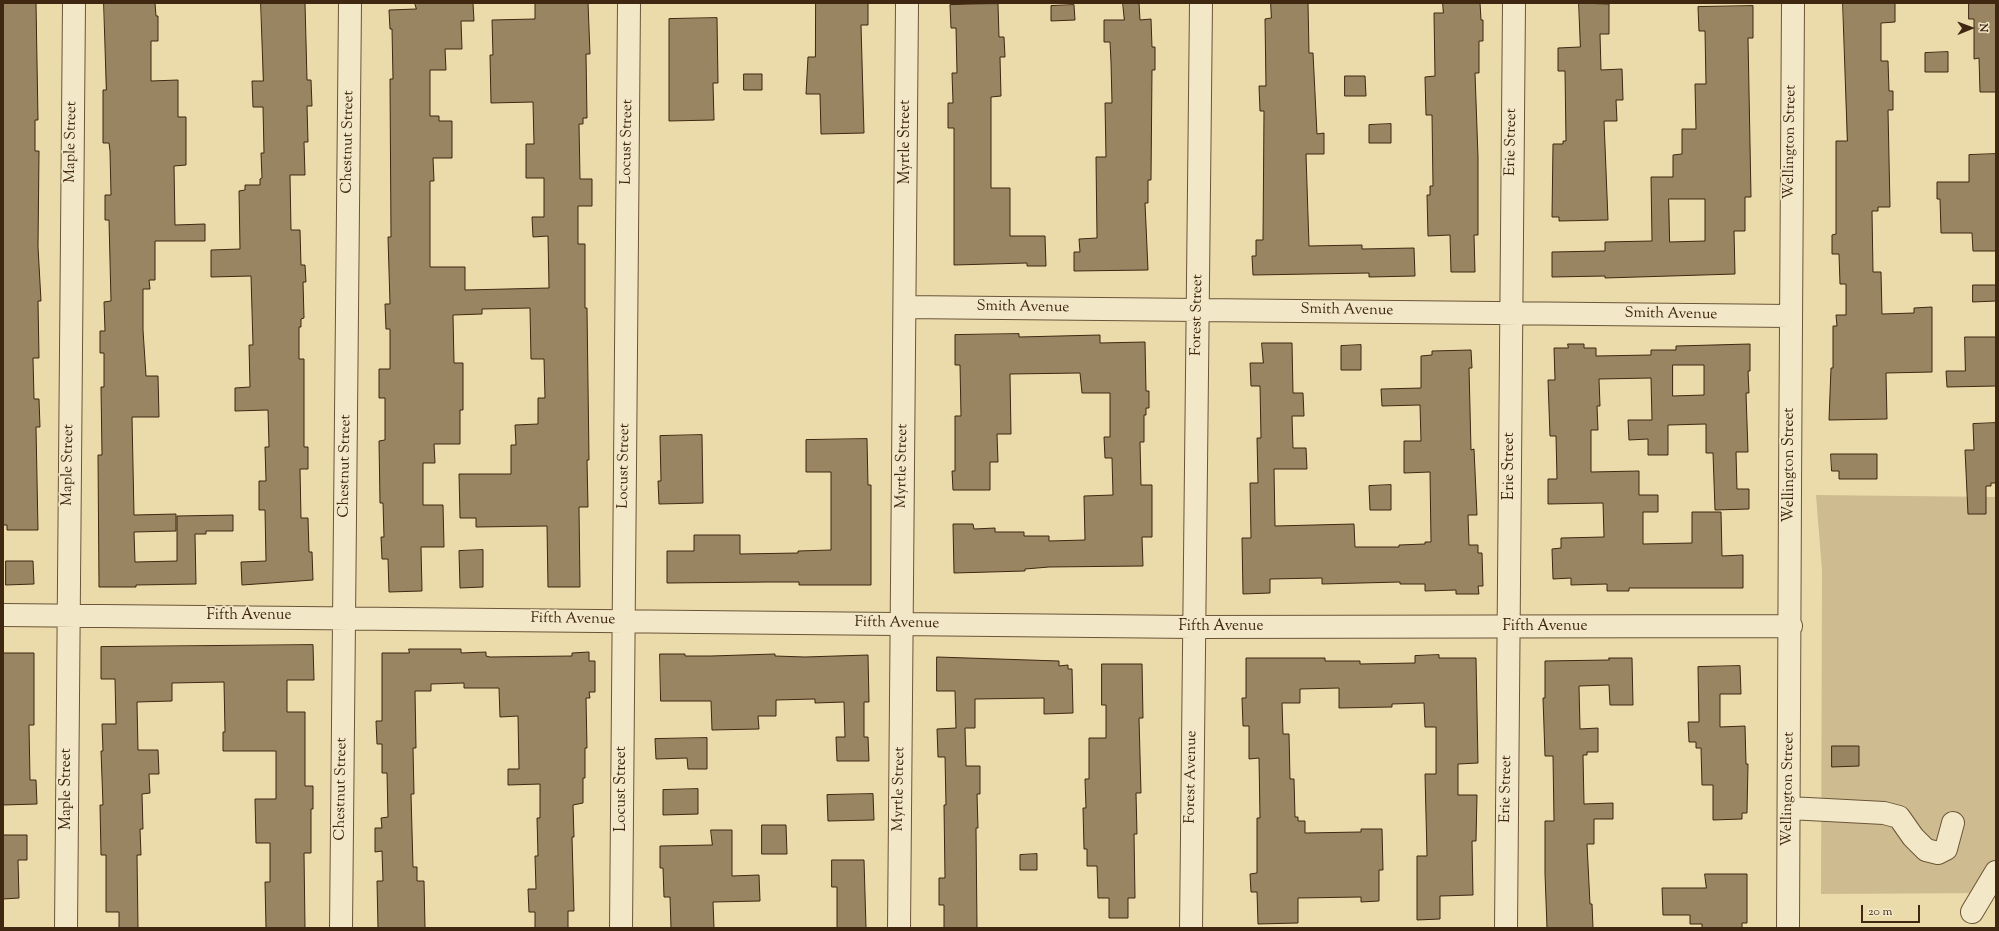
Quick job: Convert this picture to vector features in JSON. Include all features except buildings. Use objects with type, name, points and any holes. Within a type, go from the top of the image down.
[{"type":"street","name":"Maple Street","points":[[66,928],[67,615],[74,3]]},
{"type":"street","name":"Chestnut Street","points":[[341,928],[350,3]]},
{"type":"street","name":"Locust Street","points":[[621,928],[629,3]]},
{"type":"street","name":"Myrtle Street","points":[[898,928],[907,3]]},
{"type":"street","name":"Forest Street","points":[[1194,627],[1201,3]]},
{"type":"street","name":"Erie Street","points":[[1506,928],[1514,3]]},
{"type":"street","name":"Wellington Street","points":[[1788,928],[1791,626],[1790,316],[1793,3]]},
{"type":"street","name":"Smith Avenue","points":[[905,307],[1790,316]]},
{"type":"street","name":"Fifth Avenue","points":[[3,615],[344,617],[1194,627],[1791,626]]},
{"type":"street","name":"Forest Avenue","points":[[1191,928],[1194,627]]},
{"type":"street","points":[[1789,808],[1884,813],[1899,817],[1913,837],[1926,850],[1938,854],[1946,849],[1953,823]]},
{"type":"street","points":[[1972,912],[1996,872]]},
{"type":"shaded area","points":[[1816,495],[1996,497],[1996,893],[1821,894],[1822,571]]}]
